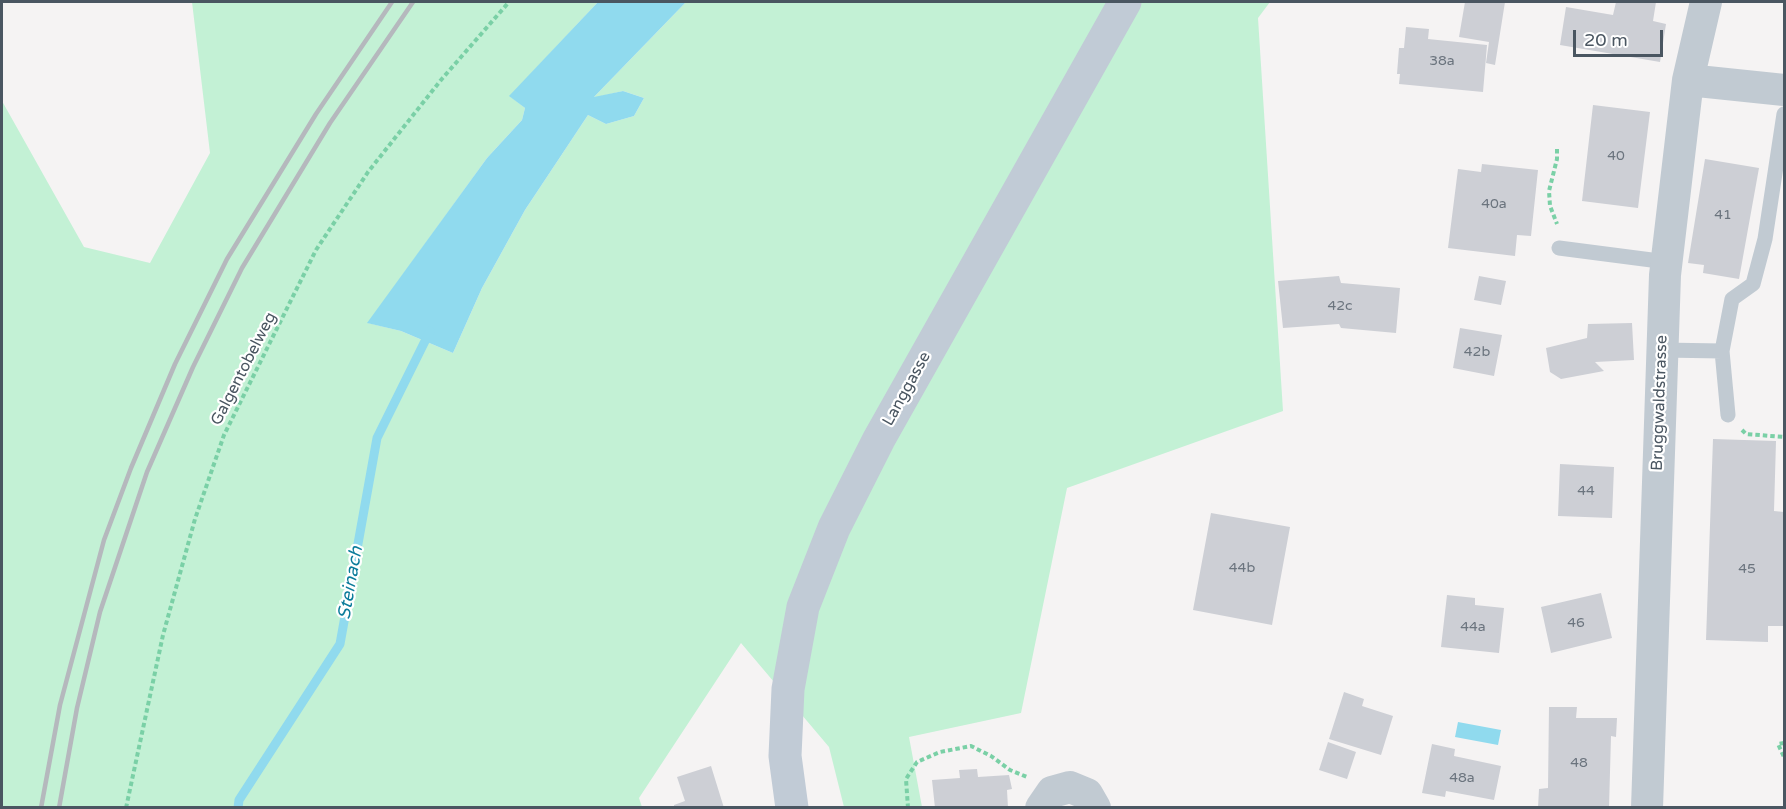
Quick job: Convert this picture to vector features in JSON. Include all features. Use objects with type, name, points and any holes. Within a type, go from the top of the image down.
[{"type":"main road","name":"Langgasse","points":[[792,807],[785,756],[788,689],[803,607],[834,528],[879,439],[1125,2]]},
{"type":"street","name":"Bruggwaldstrasse","points":[[1647,807],[1667,262],[1688,80],[1706,2]]},
{"type":"street","points":[[1688,80],[1785,90]]},
{"type":"street","points":[[1046,800],[1061,788],[1079,789],[1087,794],[1095,807]]},
{"type":"lane","points":[[1728,415],[1722,351],[1732,299],[1753,284],[1783,136],[1785,114]]},
{"type":"lane","points":[[1559,249],[1667,262]]},
{"type":"lane","points":[[1662,350],[1722,351]]},
{"type":"path","name":"Galgentobelweg","points":[[126,807],[163,636],[195,519],[224,435],[316,250],[368,172],[441,80],[509,2]]},
{"type":"path","points":[[1557,149],[1557,159],[1549,190],[1550,206],[1557,224]]},
{"type":"path","points":[[1728,415],[1746,434],[1785,437]]},
{"type":"path","points":[[1785,743],[1778,744],[1785,758]]},
{"type":"path","points":[[908,807],[906,779],[917,762],[940,752],[971,746],[1010,770],[1041,782],[1046,800]]},
{"type":"green space","points":[[192,2],[598,2],[510,96],[525,108],[522,120],[487,158],[368,323],[401,331],[453,353],[482,288],[525,210],[588,115],[606,124],[634,116],[644,98],[623,91],[593,98],[686,2],[1270,2],[1258,18],[1283,411],[1067,488],[1021,713],[909,737],[922,807],[844,807],[829,747],[741,643],[639,798],[642,807],[2,807],[2,101],[84,247],[150,263],[210,153]]},
{"type":"water","points":[[598,2],[686,2],[594,97],[623,91],[644,98],[634,116],[606,124],[588,115],[525,210],[482,288],[453,353],[401,331],[367,323],[487,158],[522,120],[525,108],[509,96]]},
{"type":"water","points":[[1458,722],[1501,730],[1498,745],[1455,737]]},
{"type":"building","points":[[1465,2],[1505,2],[1495,65],[1486,63],[1489,42],[1459,37]]},
{"type":"building","points":[[1616,2],[1656,2],[1653,21],[1666,24],[1660,62],[1560,45],[1566,7],[1613,15]]},
{"type":"building","points":[[1406,27],[1429,29],[1428,39],[1487,45],[1483,92],[1399,84],[1400,74],[1397,74],[1399,48],[1404,48]]},
{"type":"building","points":[[1593,105],[1650,112],[1638,208],[1582,201]]},
{"type":"building","points":[[1705,159],[1759,168],[1739,279],[1703,273],[1704,265],[1688,263]]},
{"type":"building","points":[[1482,164],[1538,170],[1531,236],[1517,235],[1515,256],[1448,248],[1458,169],[1481,172]]},
{"type":"building","points":[[1339,276],[1341,283],[1400,288],[1396,333],[1341,328],[1339,324],[1283,328],[1278,281]]},
{"type":"building","points":[[1479,276],[1506,281],[1501,305],[1474,300]]},
{"type":"building","points":[[1632,323],[1634,360],[1595,362],[1604,371],[1561,379],[1550,372],[1546,348],[1587,338],[1588,324]]},
{"type":"building","points":[[1460,328],[1502,335],[1494,376],[1453,368]]},
{"type":"building","points":[[1713,439],[1776,441],[1774,511],[1784,512],[1784,626],[1768,626],[1768,642],[1706,640]]},
{"type":"building","points":[[1560,464],[1614,467],[1612,518],[1558,516]]},
{"type":"building","points":[[1211,513],[1290,527],[1272,625],[1193,610]]},
{"type":"building","points":[[1601,593],[1612,638],[1551,653],[1541,607]]},
{"type":"building","points":[[1447,595],[1475,598],[1475,605],[1504,608],[1499,653],[1441,647]]},
{"type":"building","points":[[1344,692],[1364,699],[1362,706],[1393,716],[1381,755],[1329,739]]},
{"type":"building","points":[[1549,707],[1577,707],[1576,718],[1617,718],[1616,737],[1611,736],[1609,808],[1538,808],[1539,789],[1548,788]]},
{"type":"building","points":[[1328,742],[1356,752],[1347,779],[1319,770]]},
{"type":"building","points":[[1432,744],[1455,749],[1454,756],[1501,766],[1494,800],[1446,791],[1445,797],[1422,793]]},
{"type":"building","points":[[711,766],[724,808],[674,808],[674,805],[685,801],[677,777]]},
{"type":"building","points":[[977,769],[978,777],[1009,775],[1012,789],[1007,790],[1008,808],[935,808],[932,780],[960,778],[959,770]]},
{"type":"waterway","name":"Steinach","points":[[238,808],[239,800],[340,644],[377,438],[430,331]]},
{"type":"railway","points":[[41,808],[60,705],[104,540],[131,468],[175,364],[227,259],[316,114],[392,2]]},
{"type":"railway","points":[[59,808],[77,708],[100,612],[147,472],[193,367],[242,268],[330,123],[413,2]]}]
